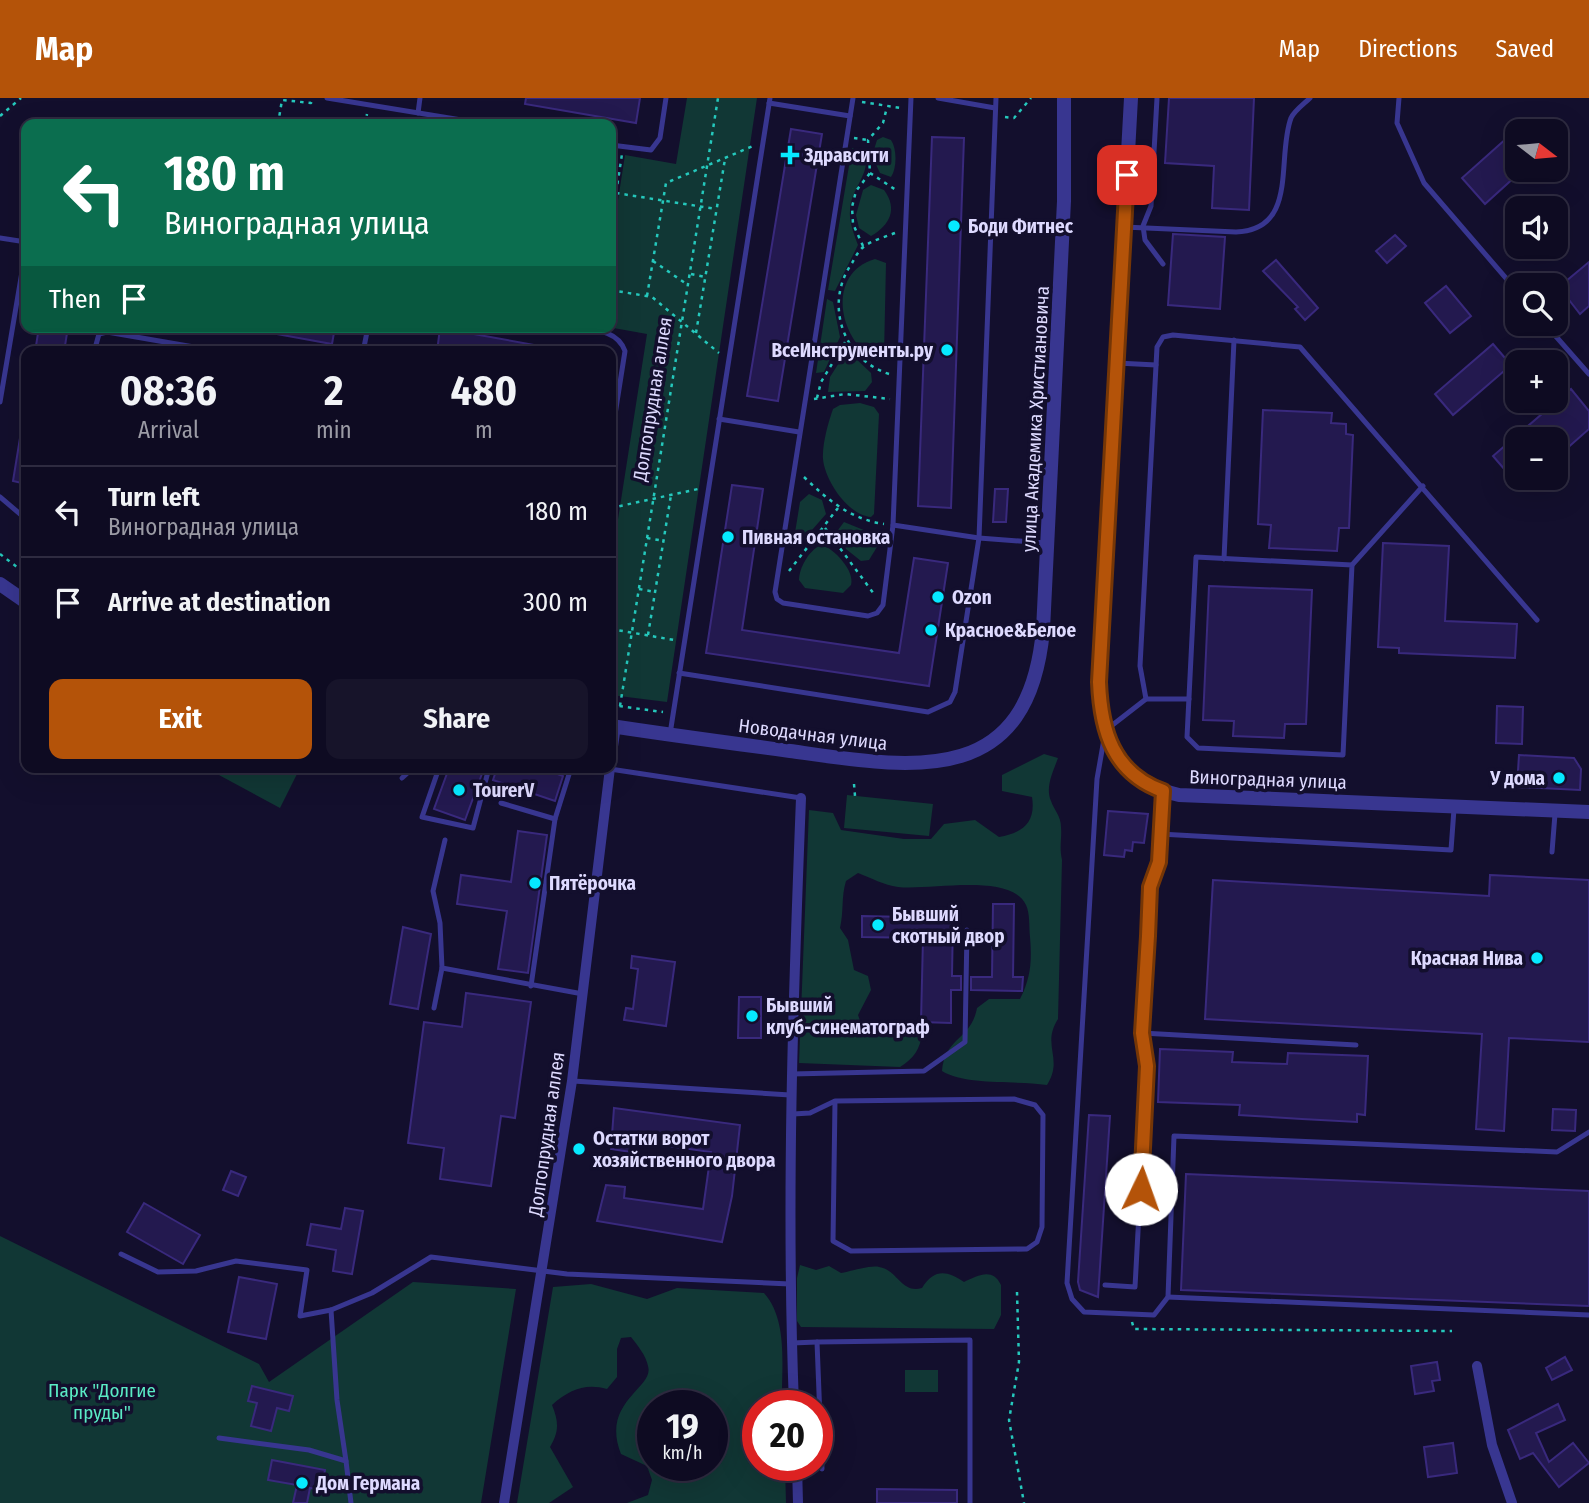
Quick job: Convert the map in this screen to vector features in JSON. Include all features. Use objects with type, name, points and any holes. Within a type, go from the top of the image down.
[{"type":"street","name":"улица Академика Христиановича","points":[[1004,732],[1018,716],[1037,676],[1049,543],[1064,201],[1065,98]]},
{"type":"street","name":"Виноградная улица","points":[[1131,98],[1099,682],[1105,731],[1127,772],[1142,784],[1179,795],[1589,812]]},
{"type":"street","points":[[0,584],[21,599]]},
{"type":"street","name":"Новодачная улица","points":[[616,726],[808,754],[920,765],[966,756],[1004,732]]},
{"type":"street","name":"Долгопрудная аллея","points":[[504,1503],[544,1272],[572,1081],[607,773]]},
{"type":"street","points":[[794,1390],[790,1284],[790,1074],[801,798]]},
{"type":"street","points":[[1477,1366],[1492,1445],[1512,1503]]},
{"type":"street","points":[[797,1481],[798,1503]]},
{"type":"lane","points":[[327,98],[455,119]]},
{"type":"lane","points":[[418,113],[421,98]]},
{"type":"lane","points":[[616,146],[645,151],[657,145],[666,98]]},
{"type":"lane","points":[[853,99],[775,592],[777,599],[783,603],[868,616],[877,613],[883,606],[893,525],[911,98]]},
{"type":"lane","points":[[938,98],[995,108]]},
{"type":"lane","points":[[679,673],[928,712],[940,709],[950,702],[955,692],[979,538],[996,98]]},
{"type":"lane","points":[[1157,98],[1151,206],[1143,226],[1145,240],[1163,264]]},
{"type":"lane","points":[[1124,227],[1254,232],[1266,225],[1271,218],[1284,177],[1292,116],[1310,98]]},
{"type":"lane","points":[[1399,98],[1397,123],[1424,183],[1505,277]]},
{"type":"lane","points":[[670,734],[769,101],[850,116]]},
{"type":"lane","points":[[0,238],[21,241]]},
{"type":"lane","points":[[0,402],[21,278]]},
{"type":"lane","points":[[113,333],[188,346]]},
{"type":"lane","points":[[606,333],[622,343],[625,351],[616,408]]},
{"type":"lane","points":[[1146,699],[1140,666],[1157,347],[1163,337],[1173,335],[1300,347],[1537,620]]},
{"type":"lane","points":[[1556,336],[1589,374]]},
{"type":"lane","points":[[1224,559],[1234,340]]},
{"type":"lane","points":[[1117,363],[1156,365]]},
{"type":"lane","points":[[719,419],[799,432]]},
{"type":"lane","points":[[1352,565],[1196,557],[1187,737],[1198,748],[1343,755],[1352,565],[1423,486]]},
{"type":"lane","points":[[0,497],[21,515]]},
{"type":"lane","points":[[893,525],[979,538],[1049,543]]},
{"type":"lane","points":[[1189,699],[1146,699],[1105,731],[1097,779],[1067,1283],[1072,1299],[1084,1312],[1154,1315],[1168,1297],[1174,1136],[1557,1152],[1589,1132]]},
{"type":"lane","points":[[616,769],[801,798]]},
{"type":"lane","points":[[402,778],[408,773]]},
{"type":"lane","points":[[437,773],[422,817],[473,828],[488,773]]},
{"type":"lane","points":[[531,986],[555,819],[569,773]]},
{"type":"lane","points":[[1105,1285],[1135,1287],[1147,1066],[1142,1033],[1150,887],[1159,862],[1163,791]]},
{"type":"lane","points":[[501,803],[555,819]]},
{"type":"lane","points":[[1160,834],[1451,850],[1454,807]]},
{"type":"lane","points":[[1552,852],[1555,810]]},
{"type":"lane","points":[[435,1008],[442,968],[440,923],[433,891],[445,840]]},
{"type":"lane","points":[[790,1074],[925,1071],[965,1042],[967,930]]},
{"type":"lane","points":[[442,968],[583,994]]},
{"type":"lane","points":[[1142,1033],[1356,1045]]},
{"type":"lane","points":[[572,1081],[790,1095]]},
{"type":"lane","points":[[790,1115],[810,1112],[835,1101],[1014,1099],[1035,1105],[1043,1115],[1041,1227],[1037,1242],[1027,1250],[851,1251],[841,1248],[833,1241],[835,1101]]},
{"type":"lane","points":[[121,1254],[158,1272],[196,1271],[236,1261],[307,1270],[300,1316],[331,1310],[372,1293],[431,1257],[544,1272],[790,1284]]},
{"type":"lane","points":[[1168,1297],[1589,1315]]},
{"type":"lane","points":[[331,1310],[337,1400],[351,1503]]},
{"type":"lane","points":[[792,1343],[970,1340],[970,1503]]},
{"type":"lane","points":[[817,1342],[819,1390]]},
{"type":"lane","points":[[219,1438],[309,1450],[346,1461]]},
{"type":"path","points":[[0,116],[21,98]]},
{"type":"path","points":[[279,119],[282,100],[311,103],[313,98]]},
{"type":"path","name":"Долгопрудная аллея","points":[[620,706],[718,98]]},
{"type":"path","points":[[995,116],[1014,118],[1031,98]]},
{"type":"path","points":[[853,99],[887,107],[911,108]]},
{"type":"path","points":[[863,246],[853,224],[852,207],[856,191],[870,173],[868,140],[883,123],[887,107]]},
{"type":"path","points":[[647,296],[666,183],[763,142]]},
{"type":"path","points":[[623,147],[616,193],[716,209]]},
{"type":"path","points":[[696,333],[725,159]]},
{"type":"path","points":[[870,173],[895,189],[907,193]]},
{"type":"path","points":[[899,377],[873,366],[847,339],[839,322],[836,296],[841,279],[863,246],[906,228]]},
{"type":"path","points":[[653,260],[688,285]]},
{"type":"path","points":[[690,274],[705,277]]},
{"type":"path","points":[[616,291],[652,297],[728,361]]},
{"type":"path","points":[[816,399],[821,382],[847,339]]},
{"type":"path","points":[[804,401],[859,394],[898,401]]},
{"type":"path","points":[[794,468],[838,508],[874,522],[893,525]]},
{"type":"path","points":[[616,507],[708,487]]},
{"type":"path","points":[[648,635],[671,495]]},
{"type":"path","points":[[777,577],[793,568],[838,508]]},
{"type":"path","points":[[825,528],[883,606]]},
{"type":"path","points":[[647,538],[664,541]]},
{"type":"path","points":[[0,554],[21,571]]},
{"type":"path","points":[[639,589],[655,592]]},
{"type":"path","points":[[616,630],[684,641]]},
{"type":"path","points":[[616,706],[673,714]]},
{"type":"path","points":[[854,784],[855,796]]},
{"type":"path","points":[[1017,1292],[1019,1362],[1009,1420],[1024,1503]]},
{"type":"path","points":[[1130,1314],[1134,1329],[1452,1331]]},
{"type":"green space","points":[[687,98],[757,98],[667,702],[616,696],[616,532],[647,334],[616,328],[616,213],[625,155],[676,164]]},
{"type":"green space","points":[[883,137],[891,140],[895,153],[891,177],[880,173],[872,156],[877,140]]},
{"type":"green space","points":[[852,148],[864,151],[866,159],[864,174],[853,195],[850,211],[858,245],[835,291],[828,290]]},
{"type":"green space","points":[[871,185],[884,190],[891,210],[887,222],[871,236],[859,228],[856,215],[863,190]]},
{"type":"green space","points":[[875,259],[886,263],[884,355],[875,360],[862,350],[852,337],[843,307],[849,278],[859,266]]},
{"type":"green space","points":[[827,299],[833,302],[840,337],[824,372],[816,373]]},
{"type":"green space","points":[[844,355],[853,356],[871,373],[872,382],[865,391],[828,392],[830,377]]},
{"type":"green space","points":[[860,403],[874,407],[879,414],[874,514],[871,517],[854,510],[839,496],[828,477],[823,459],[824,441],[833,409],[840,405]]},
{"type":"green space","points":[[809,494],[822,500],[826,514],[798,546],[794,539],[800,502]]},
{"type":"green space","points":[[844,522],[876,535],[877,547],[869,560],[861,561],[846,549],[838,530]]},
{"type":"green space","points":[[821,545],[837,555],[850,573],[851,585],[843,593],[805,588],[799,580],[806,560]]},
{"type":"green space","points":[[1044,754],[1058,758],[1050,780],[1049,796],[1061,823],[1062,860],[1058,1019],[1052,1037],[1054,1067],[1047,1085],[978,1081],[952,1076],[942,1071],[948,1051],[969,1027],[977,1008],[989,999],[1020,999],[1029,976],[1031,961],[1026,905],[1017,895],[1004,889],[968,885],[898,887],[858,873],[846,881],[840,928],[848,940],[854,970],[868,976],[871,990],[858,1015],[863,1029],[922,1033],[920,1044],[913,1057],[900,1067],[799,1063],[809,810],[833,813],[841,830],[904,839],[931,839],[944,824],[975,820],[999,837],[1015,833],[1026,825],[1033,806],[1032,797],[1002,791],[1002,775]]},
{"type":"green space","points":[[215,773],[298,773],[280,808]]},
{"type":"green space","points":[[847,795],[933,804],[929,836],[844,828]]},
{"type":"green space","name":"Парк \"Долгие пруды\"","points":[[0,1236],[259,1364],[269,1382],[413,1282],[516,1289],[481,1503],[0,1503]]},
{"type":"green space","points":[[800,1265],[816,1270],[829,1266],[841,1273],[879,1267],[891,1272],[904,1285],[915,1289],[922,1288],[931,1277],[941,1273],[952,1275],[964,1282],[984,1274],[989,1275],[1001,1285],[1001,1315],[994,1329],[801,1327],[797,1321],[797,1278]]},
{"type":"green space","points":[[591,1284],[647,1299],[677,1288],[764,1293],[772,1304],[780,1332],[782,1390],[742,1390],[742,1481],[785,1481],[786,1503],[627,1503],[648,1495],[652,1481],[728,1481],[728,1390],[637,1390],[637,1461],[621,1454],[616,1436],[617,1421],[629,1398],[648,1374],[645,1358],[631,1337],[621,1338],[617,1349],[617,1377],[607,1389],[584,1387],[565,1395],[552,1405],[557,1427],[550,1447],[573,1487],[549,1503],[517,1503],[553,1287]]},
{"type":"green space","points":[[905,1370],[938,1370],[938,1392],[905,1392]]},
{"type":"building","points":[[526,98],[640,98],[636,123],[525,104]]},
{"type":"building","points":[[1169,98],[1254,98],[1249,210],[1212,208],[1214,166],[1165,163]]},
{"type":"building","points":[[791,129],[822,134],[778,401],[747,396]]},
{"type":"building","points":[[932,137],[964,138],[951,508],[918,506]]},
{"type":"building","points":[[1505,140],[1505,182],[1509,182],[1485,204],[1462,178]]},
{"type":"building","points":[[1173,234],[1225,237],[1220,309],[1168,305]]},
{"type":"building","points":[[1395,235],[1406,246],[1387,263],[1376,251]]},
{"type":"building","points":[[1276,260],[1318,308],[1305,320],[1295,309],[1298,307],[1263,271]]},
{"type":"building","points":[[1589,262],[1589,306],[1580,314],[1568,299],[1568,280]]},
{"type":"building","points":[[1446,286],[1471,316],[1450,333],[1425,303]]},
{"type":"building","points":[[38,333],[67,333],[65,346],[36,346]]},
{"type":"building","points":[[271,333],[334,333],[332,344]]},
{"type":"building","points":[[439,333],[468,333],[540,346],[438,346]]},
{"type":"building","points":[[1493,344],[1505,358],[1505,370],[1453,415],[1435,394]]},
{"type":"building","points":[[1571,389],[1589,411],[1589,429],[1568,447],[1568,427],[1527,427],[1543,413],[1568,413],[1568,392]]},
{"type":"building","points":[[1263,410],[1332,413],[1331,423],[1346,424],[1346,434],[1353,435],[1349,528],[1339,528],[1337,551],[1269,548],[1271,525],[1258,524]]},
{"type":"building","points":[[20,438],[21,438],[21,483],[13,481]]},
{"type":"building","points":[[1505,446],[1505,470],[1493,456]]},
{"type":"building","points":[[732,485],[763,489],[742,630],[899,653],[914,558],[948,563],[929,686],[706,653]]},
{"type":"building","points":[[995,489],[1008,489],[1006,522],[993,522]]},
{"type":"building","points":[[1383,543],[1449,546],[1445,621],[1517,624],[1515,658],[1399,653],[1399,648],[1378,647]]},
{"type":"building","points":[[1209,586],[1312,590],[1306,724],[1285,724],[1284,738],[1233,736],[1234,721],[1203,720]]},
{"type":"building","points":[[1497,706],[1523,707],[1522,744],[1496,743]]},
{"type":"building","name":"У дома","points":[[1519,755],[1574,758],[1581,769],[1580,790],[1517,787]]},
{"type":"building","name":"TourerV","points":[[447,773],[482,773],[465,820],[434,809]]},
{"type":"building","points":[[495,773],[555,773],[563,776],[555,801],[493,780]]},
{"type":"building","points":[[1108,811],[1148,814],[1144,843],[1133,842],[1132,851],[1125,850],[1124,857],[1104,855]]},
{"type":"building","points":[[518,831],[547,835],[528,973],[498,969],[507,911],[457,904],[461,875],[511,882]]},
{"type":"building","points":[[1490,875],[1589,880],[1589,1042],[1509,1038],[1504,1131],[1476,1129],[1482,1034],[1205,1019],[1213,880],[1489,896]]},
{"type":"building","points":[[993,904],[1014,904],[1013,977],[1023,977],[1022,991],[971,990],[971,977],[992,977]]},
{"type":"building","points":[[862,916],[953,918],[952,976],[961,976],[961,990],[951,990],[951,1023],[921,1022],[923,938],[862,937]]},
{"type":"building","points":[[403,927],[431,934],[418,1009],[390,1004]]},
{"type":"building","points":[[632,956],[675,962],[666,1026],[624,1020],[626,1008],[633,1009],[638,969],[631,968]]},
{"type":"building","points":[[466,993],[531,1002],[515,1118],[501,1116],[491,1186],[440,1179],[444,1148],[408,1143],[424,1022],[462,1027]]},
{"type":"building","points":[[739,997],[761,997],[761,1038],[738,1038]]},
{"type":"building","points":[[1160,1049],[1233,1052],[1232,1062],[1287,1064],[1288,1053],[1368,1056],[1365,1115],[1357,1114],[1357,1122],[1302,1119],[1239,1115],[1240,1105],[1158,1102]]},
{"type":"building","points":[[614,1108],[740,1125],[732,1196],[722,1242],[597,1221],[606,1185],[625,1187],[624,1198],[703,1209],[711,1152],[632,1141],[631,1152],[611,1149]]},
{"type":"building","points":[[1553,1109],[1576,1110],[1575,1131],[1552,1130]]},
{"type":"building","points":[[1089,1115],[1110,1116],[1098,1297],[1080,1290],[1078,1282]]},
{"type":"building","points":[[231,1171],[246,1177],[238,1196],[223,1190]]},
{"type":"building","points":[[1186,1174],[1589,1191],[1589,1306],[1181,1290]]},
{"type":"building","points":[[144,1203],[200,1235],[183,1264],[127,1232]]},
{"type":"building","points":[[345,1208],[363,1211],[352,1274],[333,1271],[336,1250],[307,1245],[311,1224],[341,1229]]},
{"type":"building","points":[[239,1277],[277,1284],[266,1339],[228,1332]]},
{"type":"building","points":[[1565,1357],[1572,1370],[1552,1380],[1546,1368]]},
{"type":"building","points":[[1437,1362],[1440,1380],[1432,1381],[1434,1391],[1415,1394],[1411,1366]]},
{"type":"building","points":[[252,1386],[293,1396],[289,1411],[277,1408],[271,1431],[251,1426],[257,1403],[248,1401]]},
{"type":"building","points":[[1558,1404],[1565,1420],[1536,1433],[1549,1462],[1573,1443],[1589,1463],[1559,1487],[1533,1453],[1520,1459],[1508,1430]]},
{"type":"building","points":[[1453,1443],[1457,1473],[1428,1477],[1424,1447]]},
{"type":"building","name":"Дом Германа","points":[[272,1460],[325,1470],[321,1490],[310,1488],[307,1503],[293,1503],[297,1485],[268,1480]]},
{"type":"building","points":[[877,1489],[957,1490],[957,1503],[877,1503]]},
{"type":"place","name":"Здравсити","points":[[790,155]]},
{"type":"place","name":"Боди Фитнес","points":[[954,226]]},
{"type":"place","name":"ВсеИнструменты.ру","points":[[947,350]]},
{"type":"place","name":"Пивная остановка","points":[[728,537]]},
{"type":"place","name":"Ozon","points":[[938,597]]},
{"type":"place","name":"Красное&Белое","points":[[931,630]]},
{"type":"place","name":"У дома","points":[[1559,778]]},
{"type":"place","name":"TourerV","points":[[459,790]]},
{"type":"place","name":"Пятёрочка","points":[[535,883]]},
{"type":"place","name":"Бывший скотный двор","points":[[878,925]]},
{"type":"place","name":"Красная Нива","points":[[1537,958]]},
{"type":"place","name":"Бывший клуб-синематограф","points":[[752,1016]]},
{"type":"place","name":"Остатки ворот хозяйственного двора","points":[[579,1149]]},
{"type":"place","name":"Дом Германа","points":[[302,1483]]},
{"type":"route","points":[[1127,175],[1099,682],[1105,731],[1115,752],[1127,772],[1142,784],[1163,791],[1159,862],[1150,887],[1142,1033],[1147,1066],[1141,1189]]}]
